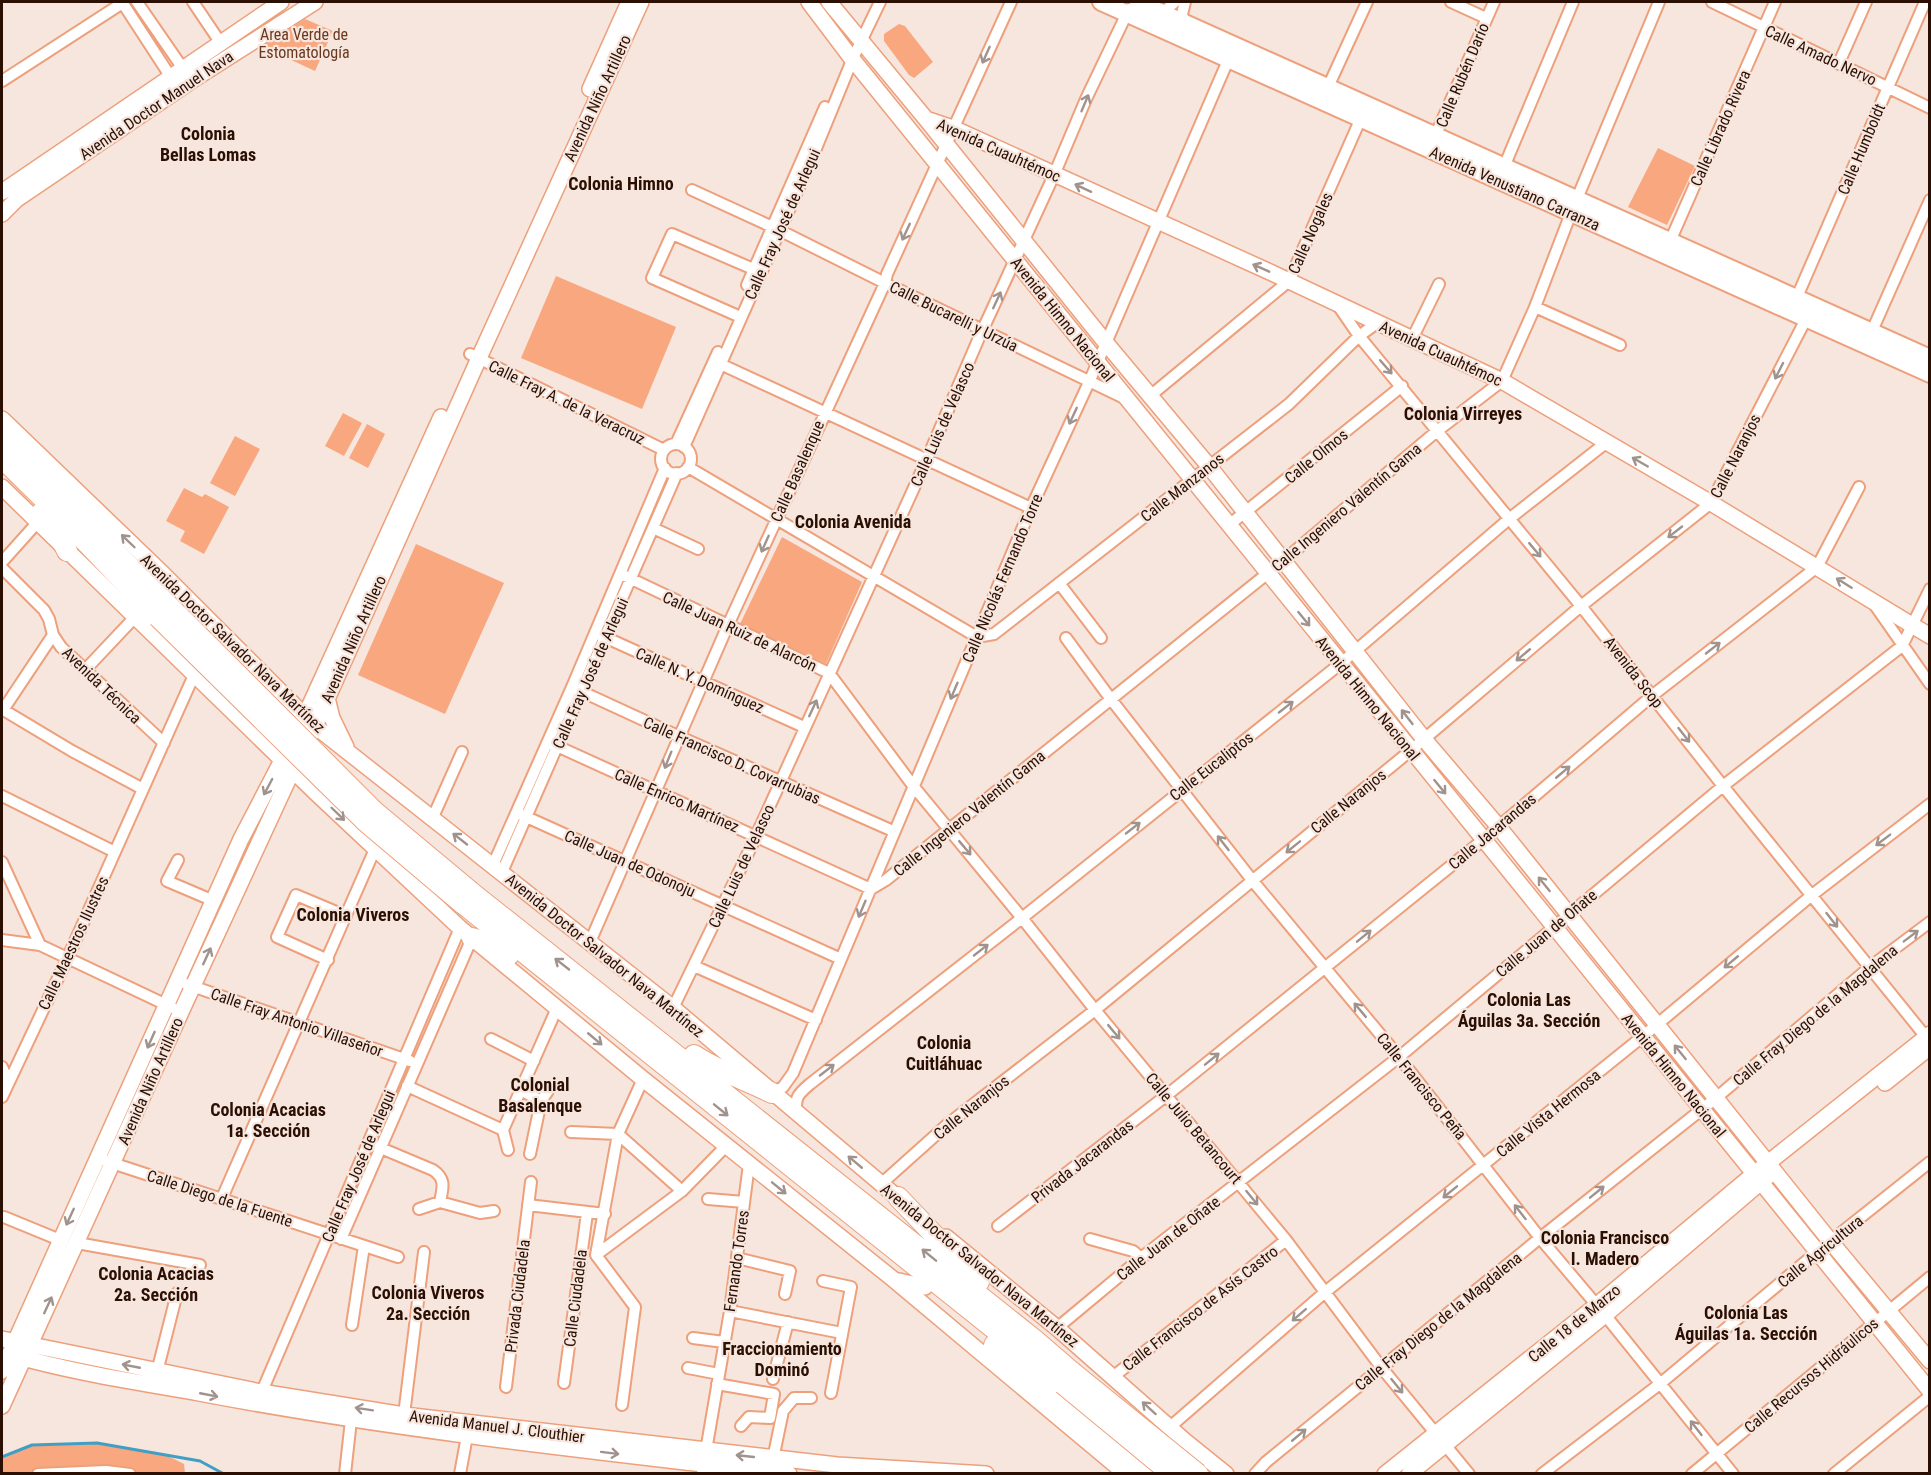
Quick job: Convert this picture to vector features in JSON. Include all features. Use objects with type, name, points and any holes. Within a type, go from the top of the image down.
[{"type":"highway","name":"Avenida Doctor Salvador Nava Martínez","points":[[2,438],[162,610],[364,821],[466,898],[614,1004],[1035,1340],[1068,1378],[1172,1473]]},
{"type":"highway","name":"Avenida Doctor Salvador Nava Martínez","points":[[2,458],[162,610]]},
{"type":"highway","points":[[2,472],[57,530],[68,550]]},
{"type":"highway","name":"Avenida Doctor Salvador Nava Martínez","points":[[466,898],[687,1083],[792,1166],[1068,1378],[1198,1473]]},
{"type":"highway","points":[[466,933],[496,945],[625,1046],[687,1083]]},
{"type":"highway","points":[[614,1004],[656,1029],[711,1067],[772,1093]]},
{"type":"highway","points":[[792,1166],[874,1246],[1146,1473]]},
{"type":"highway","points":[[898,1197],[1035,1340]]},
{"type":"main road","name":"Avenida Doctor Manuel Nava","points":[[2,213],[17,199],[181,79],[220,42],[281,2]]},
{"type":"main road","name":"Avenida Doctor Manuel Nava","points":[[2,192],[181,79],[315,2]]},
{"type":"main road","name":"Avenida Niño Artillero","points":[[604,71],[629,2]]},
{"type":"main road","name":"Avenida Niño Artillero","points":[[2,1371],[6,1347],[60,1240],[241,839],[287,764],[310,721],[604,71],[641,2]]},
{"type":"main road","name":"Avenida Himno Nacional","points":[[808,2],[1410,751],[1817,1252],[1929,1394]]},
{"type":"main road","name":"Avenida Himno Nacional","points":[[829,2],[1106,344],[1208,465],[1424,739],[1498,826],[1929,1361]]},
{"type":"main road","name":"Avenida Venustiano Carranza","points":[[1101,2],[1132,5],[1229,58],[1361,118],[1504,166],[1574,206]]},
{"type":"main road","name":"Avenida Venustiano Carranza","points":[[1159,19],[1184,22],[1328,87],[1432,142],[1667,248],[1806,319],[1929,374]]},
{"type":"main road","name":"Avenida Cuauhtémoc","points":[[926,119],[953,128],[1502,381],[1929,636]]},
{"type":"main road","name":"Avenida Venustiano Carranza","points":[[1667,248],[1797,297],[1929,358]]},
{"type":"main road","name":"Avenida Doctor Salvador Nava Martínez","points":[[2,419],[162,573],[310,721],[673,1008],[797,1114],[1057,1328],[1185,1441],[1226,1473]]},
{"type":"main road","points":[[2,487],[316,793],[466,933],[643,1079],[893,1279],[1126,1473]]},
{"type":"main road","points":[[251,729],[271,714],[275,701],[273,685]]},
{"type":"main road","points":[[286,698],[321,695],[349,753],[332,755],[320,767],[314,781],[316,793]]},
{"type":"main road","name":"Avenida Niño Artillero","points":[[2,1406],[193,987],[287,764]]},
{"type":"main road","name":"Calle 18 de Marzo","points":[[1385,1473],[1440,1439],[1601,1310],[1757,1178],[1929,1040]]},
{"type":"main road","points":[[893,1279],[925,1287]]},
{"type":"main road","points":[[985,1338],[992,1361]]},
{"type":"main road","name":"Avenida Manuel J. Clouthier","points":[[6,1347],[259,1398],[404,1415],[704,1463],[773,1459],[950,1473],[986,1473]]},
{"type":"main road","name":"Avenida Manuel J. Clouthier","points":[[27,1352],[157,1372],[351,1420],[467,1436],[789,1473]]},
{"type":"main road","points":[[1103,1437],[1131,1455],[1148,1460],[1165,1461],[1176,1458],[1184,1450],[1185,1441]]},
{"type":"main road","name":"Calle 18 de Marzo","points":[[1409,1473],[1440,1439]]},
{"type":"street","points":[[2,81],[123,2],[181,79]]},
{"type":"street","points":[[137,2],[181,79]]},
{"type":"street","points":[[193,2],[220,42]]},
{"type":"street","name":"Calle Fray José de Arlegui","points":[[680,445],[851,57],[880,2]]},
{"type":"street","name":"Calle Basalenque","points":[[590,942],[678,736],[775,519],[885,283],[887,274],[1011,2]]},
{"type":"street","points":[[1159,19],[1175,2]]},
{"type":"street","points":[[1184,22],[1182,14],[1185,2]]},
{"type":"street","points":[[1328,87],[1367,2]]},
{"type":"street","points":[[1451,2],[1486,18]]},
{"type":"street","name":"Calle Rubén Darío","points":[[1432,142],[1494,2]]},
{"type":"street","points":[[1504,166],[1573,2]]},
{"type":"street","name":"Calle Ingeniero Valentín Gama","points":[[871,889],[950,830],[1110,698],[1283,561],[1437,431],[1502,381],[1659,2]]},
{"type":"street","name":"Calle Amado Nervo","points":[[1712,2],[1929,108]]},
{"type":"street","name":"Calle Librado Rivera","points":[[1667,248],[1776,2]]},
{"type":"street","points":[[1839,63],[1866,2]]},
{"type":"street","name":"Calle Humboldt","points":[[1797,297],[1925,2]]},
{"type":"street","name":"Calle Luis de Velasco","points":[[673,1008],[756,836],[927,459],[1086,99],[1132,5]]},
{"type":"street","name":"Calle Nicolás Fernando Torre","points":[[772,1093],[783,1087],[793,1073],[1031,508],[1106,344],[1229,58]]},
{"type":"street","name":"Calle Nogales","points":[[1150,396],[1289,281],[1361,118]]},
{"type":"street","name":"Calle Bucarelli y Urzúa","points":[[692,190],[1130,401]]},
{"type":"street","points":[[1872,331],[1929,200]]},
{"type":"street","points":[[736,315],[652,278],[672,234],[757,271]]},
{"type":"street","name":"Calle Fray José de Arlegui","points":[[717,363],[757,271]]},
{"type":"street","points":[[1412,339],[1439,284]]},
{"type":"street","name":"Avenida Scop","points":[[1336,304],[1359,336],[1581,606],[1723,786],[1929,1040]]},
{"type":"street","points":[[1535,306],[1620,345]]},
{"type":"street","name":"Calle Naranjos","points":[[881,1184],[948,1124],[1095,1010],[1410,751],[1581,606],[1711,504],[1806,319]]},
{"type":"street","name":"Calle Manzanos","points":[[977,637],[994,634],[1289,404],[1359,336],[1377,323]]},
{"type":"street","name":"Calle Fray A. de la Veracruz","points":[[474,356],[664,450]]},
{"type":"street","points":[[717,363],[1031,508]]},
{"type":"street","name":"Calle Olmos","points":[[1229,525],[1402,386]]},
{"type":"street","name":"Calle Eucaliptos","points":[[797,1114],[796,1097],[810,1084],[1340,664],[1509,519],[1607,442]]},
{"type":"street","points":[[680,445],[690,454],[688,467],[677,473],[665,468],[661,459],[664,450],[680,445]]},
{"type":"street","points":[[688,467],[977,637]]},
{"type":"street","name":"Calle Fray José de Arlegui","points":[[577,689],[595,632],[665,468]]},
{"type":"street","name":"Calle Fray José de Arlegui","points":[[497,868],[577,689],[606,637],[632,580],[677,473]]},
{"type":"street","points":[[1816,567],[1859,487]]},
{"type":"street","points":[[2,562],[37,523]]},
{"type":"street","points":[[653,528],[698,549]]},
{"type":"street","name":"Calle Jacarandas","points":[[1167,1095],[1483,840],[1653,695],[1816,567]]},
{"type":"street","name":"Avenida Técnica","points":[[2,568],[44,610],[49,619],[52,635],[61,647],[164,743]]},
{"type":"street","name":"Calle Juan Ruiz de Alarcón","points":[[621,574],[830,673],[914,787]]},
{"type":"street","points":[[1059,583],[1101,638]]},
{"type":"street","name":"Calle Juan de Oñate","points":[[1057,1328],[1141,1258],[1399,1057],[1723,786],[1902,646],[1929,589]]},
{"type":"street","points":[[1872,601],[1929,684]]},
{"type":"street","points":[[85,670],[135,617]]},
{"type":"street","name":"Calle N. Y. Domínguez","points":[[595,632],[804,727]]},
{"type":"street","points":[[52,635],[2,710],[143,789]]},
{"type":"street","name":"Calle Francisco Peña","points":[[1066,638],[1252,880],[1399,1057],[1540,1238],[1733,1473]]},
{"type":"street","name":"Calle Maestros Ilustres","points":[[4,1088],[68,957],[194,675]]},
{"type":"street","name":"Calle Francisco D. Covarrubias","points":[[577,689],[893,831]]},
{"type":"street","name":"Calle Enrico Martínez","points":[[553,744],[871,889]]},
{"type":"street","points":[[433,817],[462,752]]},
{"type":"street","name":"Calle Julio Betancourt","points":[[914,787],[1286,1240],[1381,1367],[1469,1473]]},
{"type":"street","points":[[2,796],[115,852]]},
{"type":"street","name":"Calle Vista Hermosa","points":[[1170,1427],[1324,1293],[1642,1037],[1812,895],[1929,804]]},
{"type":"street","name":"Calle Juan de Odonoju","points":[[522,815],[841,958]]},
{"type":"street","points":[[222,1198],[375,849]]},
{"type":"street","points":[[178,860],[167,881],[214,901]]},
{"type":"street","points":[[2,862],[40,945]]},
{"type":"street","points":[[328,960],[277,938],[296,895],[346,916]]},
{"type":"street","name":"Calle Fray Diego de la Magdalena","points":[[1255,1473],[1381,1367],[1716,1098],[1870,967],[1929,922]]},
{"type":"street","name":"Calle Fray José de Arlegui","points":[[259,1398],[404,1059],[466,933]]},
{"type":"street","name":"Calle Fray José de Arlegui","points":[[341,1239],[417,1064],[466,933]]},
{"type":"street","points":[[2,940],[40,945],[181,1012]]},
{"type":"street","points":[[694,966],[816,1020]]},
{"type":"street","name":"Calle Fray Antonio Villaseñor","points":[[177,981],[417,1064]]},
{"type":"street","points":[[508,1150],[503,1130],[557,1008]]},
{"type":"street","points":[[490,1039],[534,1060]]},
{"type":"street","points":[[2,1067],[4,1088]]},
{"type":"street","points":[[793,1073],[798,1082],[810,1084]]},
{"type":"street","points":[[622,1405],[635,1307],[596,1256],[618,1134],[643,1079]]},
{"type":"street","points":[[407,1086],[503,1130]]},
{"type":"street","points":[[521,1090],[541,1101]]},
{"type":"street","points":[[530,1154],[541,1101],[548,1091]]},
{"type":"street","name":"Privada Jacarandas","points":[[998,1226],[1167,1095]]},
{"type":"street","points":[[571,1132],[618,1134],[682,1191]]},
{"type":"street","points":[[368,1143],[433,1170],[441,1176],[444,1182],[440,1202]]},
{"type":"street","points":[[596,1256],[682,1191],[726,1146]]},
{"type":"street","name":"Calle Diego de la Fuente","points":[[97,1159],[113,1162],[398,1257]]},
{"type":"street","name":"Calle Agricultura","points":[[1542,1473],[1661,1383],[1817,1252],[1929,1162]]},
{"type":"street","name":"Fernando Torres","points":[[704,1463],[730,1311],[749,1164]]},
{"type":"street","name":"Privada Ciudadela","points":[[507,1387],[531,1182]]},
{"type":"street","points":[[708,1199],[744,1202]]},
{"type":"street","points":[[419,1209],[440,1202],[480,1213],[494,1211]]},
{"type":"street","points":[[528,1205],[604,1214]]},
{"type":"street","name":"Calle Ciudadela","points":[[564,1383],[586,1213]]},
{"type":"street","points":[[4,1217],[60,1240]]},
{"type":"street","points":[[1090,1239],[1133,1251],[1141,1258]]},
{"type":"street","name":"Calle Francisco de Asís Castro","points":[[1114,1376],[1286,1240]]},
{"type":"street","points":[[77,1243],[200,1265]]},
{"type":"street","points":[[352,1325],[364,1246]]},
{"type":"street","points":[[404,1415],[424,1252]]},
{"type":"street","points":[[736,1258],[790,1271],[785,1294]]},
{"type":"street","name":"Calle Recursos Hidráulicos","points":[[1692,1473],[1929,1276]]},
{"type":"street","points":[[823,1281],[851,1287],[831,1394]]},
{"type":"street","points":[[157,1372],[177,1293]]},
{"type":"street","points":[[730,1311],[842,1333]]},
{"type":"street","points":[[773,1379],[788,1322]]},
{"type":"street","points":[[693,1338],[724,1342]]},
{"type":"street","points":[[688,1368],[718,1379],[774,1394],[770,1418],[749,1417],[741,1426]]},
{"type":"street","points":[[1834,1473],[1929,1394]]},
{"type":"street","points":[[773,1459],[783,1411],[794,1398],[811,1398]]},
{"type":"street","points":[[345,1473],[351,1420]]},
{"type":"street","points":[[460,1473],[467,1436]]},
{"type":"street","points":[[38,1473],[105,1471],[130,1473]]},
{"type":"green space","name":"Area Verde de Estomatología","points":[[305,19],[333,31],[315,71],[261,46]]},
{"type":"green space","points":[[899,24],[905,26],[933,62],[914,78],[909,75],[884,41],[884,34]]},
{"type":"green space","points":[[1658,148],[1695,166],[1667,225],[1628,207]]},
{"type":"green space","points":[[556,276],[676,327],[642,409],[521,358]]},
{"type":"green space","points":[[343,413],[362,423],[344,456],[325,446]]},
{"type":"green space","points":[[367,424],[385,434],[368,468],[349,458]]},
{"type":"green space","points":[[235,436],[260,449],[235,496],[210,483]]},
{"type":"green space","points":[[184,488],[202,497],[205,494],[229,507],[204,554],[180,541],[185,531],[166,521]]},
{"type":"green space","points":[[782,537],[862,582],[826,664],[740,624]]},
{"type":"green space","points":[[416,544],[504,583],[445,714],[358,675]]},
{"type":"green space","points":[[98,1444],[168,1456],[184,1464],[185,1473],[2,1473],[2,1459],[33,1445]]},
{"type":"waterway","points":[[2,1457],[32,1445],[97,1443],[200,1461],[224,1474]]},
{"type":"district","name":"Colonia Bellas Lomas","points":[[208,144]]},
{"type":"district","name":"Colonia Himno","points":[[621,184]]},
{"type":"district","name":"Colonia Virreyes","points":[[1463,414]]},
{"type":"district","name":"Colonia Avenida","points":[[853,522]]},
{"type":"district","name":"Colonia Viveros","points":[[353,915]]},
{"type":"district","name":"Colonia Las Águilas 3a. Sección","points":[[1529,1010]]},
{"type":"district","name":"Colonia Cuitláhuac","points":[[944,1053]]},
{"type":"district","name":"Colonial Basalenque","points":[[540,1095]]},
{"type":"district","name":"Colonia Acacias 1a. Sección","points":[[268,1120]]},
{"type":"district","name":"Colonia Francisco I. Madero","points":[[1605,1248]]},
{"type":"district","name":"Colonia Acacias 2a. Sección","points":[[156,1284]]},
{"type":"district","name":"Colonia Viveros 2a. Sección","points":[[428,1303]]},
{"type":"district","name":"Colonia Las Águilas 1a. Sección","points":[[1746,1323]]},
{"type":"district","name":"Fraccionamiento Dominó","points":[[782,1359]]}]
